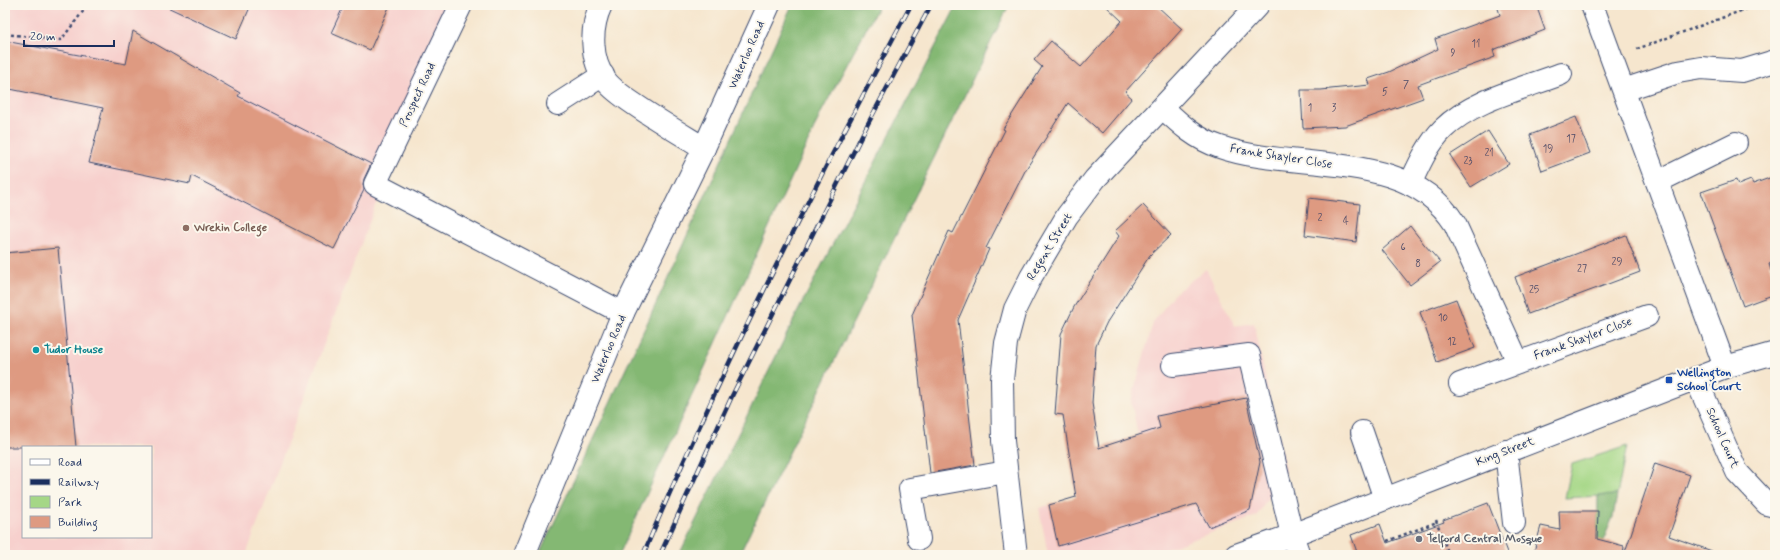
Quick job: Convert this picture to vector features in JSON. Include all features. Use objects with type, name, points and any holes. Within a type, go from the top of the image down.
[{"type":"street","name":"Prospect Road","points":[[461,5],[376,184],[623,313]]},
{"type":"street","points":[[601,5],[593,29],[594,45],[598,66],[606,81],[621,95],[704,148]]},
{"type":"street","name":"Waterloo Road","points":[[524,555],[623,313],[704,148],[769,5]]},
{"type":"street","name":"Regent Street","points":[[1016,555],[1003,441],[1002,380],[1006,343],[1015,309],[1031,277],[1067,216],[1095,179],[1258,5]]},
{"type":"street","points":[[1592,5],[1725,367]]},
{"type":"street","points":[[1624,90],[1678,72],[1701,68],[1742,71],[1775,61]]},
{"type":"street","points":[[1410,184],[1430,145],[1443,129],[1462,114],[1480,104],[1561,74]]},
{"type":"street","points":[[558,104],[603,75]]},
{"type":"street","name":"Frank Shayler Close","points":[[1163,108],[1190,132],[1219,147],[1256,156],[1374,171],[1394,177],[1424,192],[1449,214],[1455,224],[1518,362]]},
{"type":"street","points":[[1657,182],[1736,143]]},
{"type":"street","name":"Frank Shayler Close","points":[[1460,384],[1647,316]]},
{"type":"street","name":"King Street","points":[[1236,555],[1295,545],[1385,499],[1725,367],[1775,353]]},
{"type":"street","points":[[1173,365],[1249,355],[1295,545]]},
{"type":"street","name":"School Court","points":[[1696,379],[1737,472],[1767,504],[1775,506]]},
{"type":"street","points":[[1362,432],[1385,499]]},
{"type":"street","points":[[1506,451],[1514,522]]},
{"type":"street","points":[[919,539],[910,490],[1006,472]]},
{"type":"path","points":[[5,34],[61,40],[88,5]]},
{"type":"path","points":[[1630,52],[1757,5]]},
{"type":"path","points":[[1387,541],[1437,521],[1449,555]]},
{"type":"shaded area","name":"Wrekin College","points":[[5,5],[437,5],[448,9],[246,555],[5,555]]},
{"type":"shaded area","points":[[1206,269],[1235,326],[1254,323],[1285,470],[1257,516],[1150,555],[1048,555],[1039,508],[1132,481],[1124,440],[1138,435],[1131,401],[1153,323],[1175,293]]},
{"type":"green space","points":[[792,5],[879,5],[822,111],[619,555],[539,555],[649,319]]},
{"type":"green space","points":[[957,5],[1009,5],[739,555],[679,555],[798,311]]},
{"type":"green space","points":[[1627,446],[1617,495],[1565,498],[1572,464]]},
{"type":"green space","points":[[1617,495],[1613,517],[1597,555],[1598,496]]},
{"type":"building","points":[[163,5],[251,5],[236,39]]},
{"type":"building","points":[[344,5],[390,5],[370,50],[331,33]]},
{"type":"building","points":[[1105,5],[1156,5],[1182,29],[1125,92],[1132,98],[1102,133],[1068,103],[1026,169],[986,248],[989,249],[958,320],[975,465],[930,473],[912,315],[949,231],[953,233],[1005,130],[1003,129],[1042,67],[1034,60],[1051,41],[1081,67],[1122,21]]},
{"type":"building","points":[[1497,5],[1536,5],[1545,30],[1493,50],[1495,57],[1418,85],[1423,98],[1345,126],[1303,128],[1301,90],[1321,90],[1370,85],[1368,79],[1389,72],[1438,49],[1435,39],[1500,15]]},
{"type":"building","points":[[133,31],[240,93],[238,96],[371,164],[364,179],[364,190],[334,249],[192,176],[190,184],[89,163],[103,108],[5,88],[5,41],[126,64]]},
{"type":"building","points":[[1576,117],[1590,153],[1542,171],[1530,135]]},
{"type":"building","points":[[1488,131],[1509,164],[1471,187],[1450,155]]},
{"type":"building","points":[[1775,176],[1775,262],[1769,264],[1775,283],[1775,294],[1743,306],[1701,192],[1736,180],[1738,185],[1751,180],[1753,184]]},
{"type":"building","points":[[1309,198],[1360,204],[1356,242],[1305,235]]},
{"type":"building","points":[[1143,205],[1171,235],[1150,255],[1107,322],[1096,345],[1092,403],[1099,448],[1160,428],[1157,416],[1246,398],[1260,462],[1250,510],[1209,527],[1196,504],[1058,546],[1049,505],[1076,497],[1063,415],[1055,414],[1061,334],[1074,307],[1119,236],[1115,231]]},
{"type":"building","points":[[1410,226],[1440,262],[1410,285],[1382,250]]},
{"type":"building","points":[[1626,235],[1640,272],[1528,314],[1515,277]]},
{"type":"building","name":"Tudor House","points":[[58,248],[76,446],[5,447],[5,253]]},
{"type":"building","points":[[1456,299],[1475,348],[1437,362],[1420,312]]},
{"type":"building","points":[[1655,463],[1690,475],[1669,536],[1712,551],[1712,555],[1624,555]]},
{"type":"building","points":[[1488,503],[1508,555],[1358,555],[1351,535],[1380,524],[1387,543],[1444,522],[1443,520]]},
{"type":"building","points":[[1559,511],[1598,511],[1597,539],[1624,546],[1623,555],[1533,555],[1541,526],[1560,530]]},
{"type":"railway","points":[[643,555],[673,485],[770,277],[839,140],[911,5]]},
{"type":"railway","points":[[660,555],[732,396],[863,133],[931,5]]},
{"type":"place","name":"Wrekin College","points":[[186,228]]},
{"type":"place","name":"Tudor House","points":[[36,350]]},
{"type":"place","name":"Wellington School Court","points":[[1669,380]]},
{"type":"place","name":"Telford Central Mosque","points":[[1419,539]]}]
